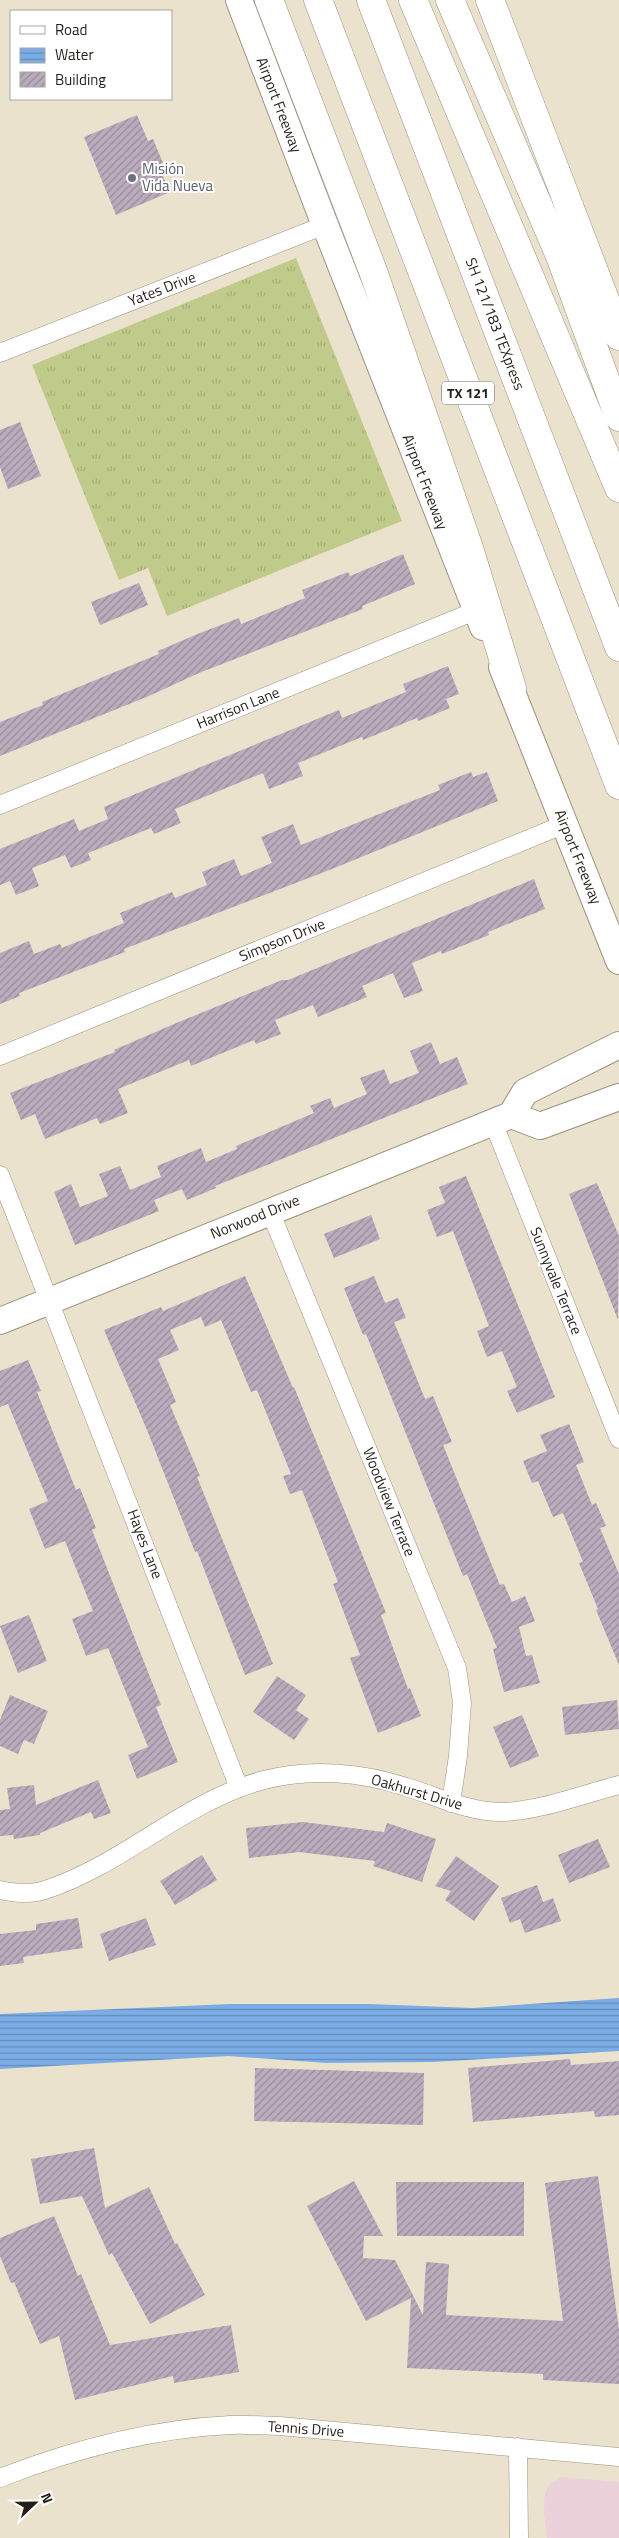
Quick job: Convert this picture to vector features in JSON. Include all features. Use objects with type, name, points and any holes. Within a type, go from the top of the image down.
[{"type":"highway","points":[[269,0],[373,271],[469,548],[512,688]]},
{"type":"highway","name":"TX 121","points":[[318,0],[619,785]]},
{"type":"highway","name":"SH 121/183 TEXpress","points":[[371,0],[619,648]]},
{"type":"highway","points":[[413,0],[619,488]]},
{"type":"highway","points":[[450,0],[560,256],[619,417]]},
{"type":"highway","points":[[490,0],[619,336]]},
{"type":"main road","name":"Airport Freeway","points":[[239,0],[475,610],[512,688],[619,961]]},
{"type":"main road","points":[[619,1046],[525,1092],[502,1119],[540,1126],[619,1097]]},
{"type":"main road","name":"Norwood Drive","points":[[0,1321],[502,1119]]},
{"type":"street","name":"Yates Drive","points":[[0,353],[325,225]]},
{"type":"street","name":"Harrison Lane","points":[[0,806],[475,610]]},
{"type":"street","name":"Simpson Drive","points":[[0,1056],[565,824]]},
{"type":"street","name":"Sunnyvale Terrace","points":[[502,1119],[619,1439]]},
{"type":"street","name":"Hayes Lane","points":[[0,1175],[239,1788]]},
{"type":"street","name":"Woodview Terrace","points":[[270,1211],[457,1668],[462,1703],[458,1756],[451,1803]]},
{"type":"street","name":"Oakhurst Drive","points":[[0,1890],[18,1894],[44,1890],[75,1877],[206,1802],[239,1788],[294,1774],[332,1773],[364,1777],[405,1786],[451,1803],[500,1812],[532,1807],[619,1786]]},
{"type":"street","name":"Tennis Drive","points":[[0,2478],[50,2458],[99,2444],[167,2431],[230,2425],[280,2426],[619,2457]]},
{"type":"street","points":[[518,2447],[517,2526],[519,2538]]},
{"type":"shaded area","points":[[562,2477],[619,2482],[619,2538],[547,2538],[544,2512],[545,2493],[549,2485]]},
{"type":"green space","points":[[296,258],[402,521],[167,616],[148,568],[119,580],[32,365]]},
{"type":"water","points":[[619,1998],[619,2051],[433,2062],[327,2063],[228,2056],[0,2069],[0,2014],[230,2004],[369,2004],[473,2008]]},
{"type":"building","name":"Misión Vida Nueva","points":[[137,115],[148,141],[153,139],[163,163],[158,165],[170,192],[116,215],[84,137]]},
{"type":"building","points":[[20,422],[41,476],[8,489],[0,467],[0,430]]},
{"type":"building","points":[[403,554],[415,584],[362,606],[363,609],[199,673],[149,696],[0,756],[0,722],[43,705],[42,702],[159,654],[158,651],[200,633],[239,618],[241,624],[305,598],[302,590],[348,572],[350,576]]},
{"type":"building","points":[[139,583],[148,605],[100,625],[91,602]]},
{"type":"building","points":[[448,666],[459,694],[446,699],[450,708],[418,721],[417,718],[363,740],[362,737],[298,763],[303,776],[269,789],[263,773],[175,809],[181,823],[154,834],[151,828],[88,853],[91,860],[71,868],[65,855],[32,868],[39,886],[16,895],[10,881],[0,885],[0,849],[74,819],[79,831],[108,819],[104,807],[339,710],[342,718],[406,692],[403,684]]},
{"type":"building","points":[[471,772],[473,777],[487,772],[498,801],[332,869],[124,949],[125,952],[19,993],[20,996],[0,1004],[0,953],[29,941],[34,954],[60,944],[62,948],[124,923],[120,913],[172,892],[175,898],[207,885],[202,872],[234,859],[241,876],[272,863],[261,837],[293,824],[301,845],[440,790],[438,785]]},
{"type":"building","points":[[534,879],[545,909],[488,932],[489,935],[442,954],[441,951],[412,963],[423,991],[404,998],[393,973],[362,986],[367,997],[318,1017],[313,1005],[275,1020],[281,1034],[256,1044],[254,1040],[191,1066],[189,1060],[118,1089],[128,1113],[100,1124],[97,1118],[45,1139],[35,1114],[21,1120],[10,1093],[115,1052],[114,1050],[174,1024],[282,980],[288,980]]},
{"type":"building","points":[[431,1042],[440,1064],[457,1057],[468,1084],[215,1186],[216,1188],[187,1200],[182,1189],[154,1200],[159,1211],[75,1245],[54,1192],[71,1184],[80,1207],[108,1196],[99,1174],[120,1166],[130,1190],[161,1177],[157,1166],[201,1148],[206,1162],[237,1149],[236,1146],[314,1113],[310,1106],[330,1098],[334,1108],[367,1094],[360,1078],[384,1069],[390,1084],[419,1073],[410,1051]]},
{"type":"building","points":[[466,1176],[555,1397],[517,1413],[507,1391],[517,1387],[502,1351],[487,1357],[477,1331],[489,1326],[453,1231],[437,1237],[427,1210],[445,1203],[439,1187]]},
{"type":"building","points":[[597,1183],[619,1236],[618,1320],[569,1194]]},
{"type":"building","points":[[371,1215],[380,1239],[334,1258],[324,1234]]},
{"type":"building","points":[[245,1276],[294,1387],[386,1613],[381,1615],[408,1689],[410,1688],[421,1716],[378,1733],[350,1658],[360,1655],[333,1584],[338,1582],[302,1490],[290,1494],[283,1476],[291,1474],[257,1390],[251,1392],[221,1320],[205,1327],[201,1317],[170,1330],[179,1350],[158,1359],[176,1402],[170,1405],[200,1476],[197,1477],[273,1664],[245,1675],[197,1551],[195,1552],[147,1430],[104,1330],[161,1307],[163,1311]]},
{"type":"building","points":[[374,1276],[385,1303],[398,1298],[406,1318],[394,1322],[425,1399],[433,1396],[452,1442],[443,1445],[500,1585],[504,1584],[512,1602],[525,1596],[535,1621],[519,1627],[526,1656],[532,1655],[540,1683],[504,1692],[493,1649],[497,1648],[467,1574],[463,1576],[366,1334],[363,1335],[344,1288]]},
{"type":"building","points":[[28,1360],[41,1391],[37,1392],[76,1490],[80,1488],[96,1528],[92,1530],[161,1705],[156,1707],[178,1762],[137,1779],[128,1755],[148,1747],[108,1648],[86,1656],[72,1619],[93,1611],[65,1541],[45,1549],[29,1509],[48,1501],[8,1404],[0,1407],[0,1371]]},
{"type":"building","points":[[569,1424],[584,1462],[576,1465],[592,1505],[596,1503],[606,1526],[600,1528],[619,1574],[619,1665],[596,1610],[598,1609],[579,1563],[583,1562],[563,1513],[553,1517],[538,1481],[532,1483],[523,1461],[547,1451],[540,1435]]},
{"type":"building","points":[[29,1615],[47,1661],[18,1673],[0,1626]]},
{"type":"building","points":[[277,1676],[306,1695],[296,1710],[309,1719],[294,1740],[253,1712]]},
{"type":"building","points":[[10,1695],[48,1711],[34,1744],[24,1740],[18,1754],[0,1746],[0,1720]]},
{"type":"building","points":[[617,1700],[619,1729],[565,1735],[562,1707]]},
{"type":"building","points":[[522,1715],[539,1756],[510,1768],[493,1727]]},
{"type":"building","points":[[98,1780],[111,1813],[94,1819],[91,1812],[40,1833],[40,1835],[14,1839],[13,1835],[0,1836],[0,1810],[10,1809],[7,1788],[34,1785],[36,1805]]},
{"type":"building","points":[[303,1822],[384,1832],[387,1823],[436,1839],[422,1882],[373,1866],[375,1861],[299,1852],[249,1858],[246,1828]]},
{"type":"building","points":[[598,1839],[610,1867],[569,1883],[558,1855]]},
{"type":"building","points":[[202,1855],[217,1880],[175,1905],[160,1881]]},
{"type":"building","points":[[456,1856],[499,1886],[474,1921],[445,1900],[451,1891],[435,1886]]},
{"type":"building","points":[[537,1885],[543,1902],[553,1898],[561,1921],[525,1933],[520,1919],[510,1923],[501,1898]]},
{"type":"building","points":[[78,1918],[83,1948],[23,1957],[24,1963],[0,1966],[0,1934],[36,1930],[36,1924]]},
{"type":"building","points":[[146,1918],[156,1945],[109,1961],[100,1934]]},
{"type":"building","points":[[570,2059],[571,2065],[619,2061],[619,2115],[595,2117],[594,2111],[473,2122],[468,2068]]},
{"type":"building","points":[[255,2068],[424,2073],[423,2125],[254,2121]]},
{"type":"building","points":[[94,2148],[105,2208],[149,2187],[175,2244],[177,2243],[205,2295],[150,2324],[112,2253],[109,2255],[82,2196],[40,2204],[31,2159]]},
{"type":"building","points":[[598,2176],[619,2330],[619,2384],[543,2380],[543,2374],[407,2368],[411,2298],[366,2321],[307,2206],[354,2181],[383,2236],[364,2236],[363,2258],[395,2260],[423,2315],[426,2262],[449,2264],[446,2315],[563,2321],[545,2183]]},
{"type":"building","points":[[396,2182],[524,2182],[524,2236],[397,2236]]},
{"type":"building","points":[[54,2216],[78,2276],[81,2274],[110,2345],[231,2325],[239,2372],[174,2383],[173,2376],[75,2400],[59,2336],[40,2344],[14,2282],[11,2283],[0,2256],[0,2238]]},
{"type":"place","name":"Misión Vida Nueva","points":[[132,178]]}]
